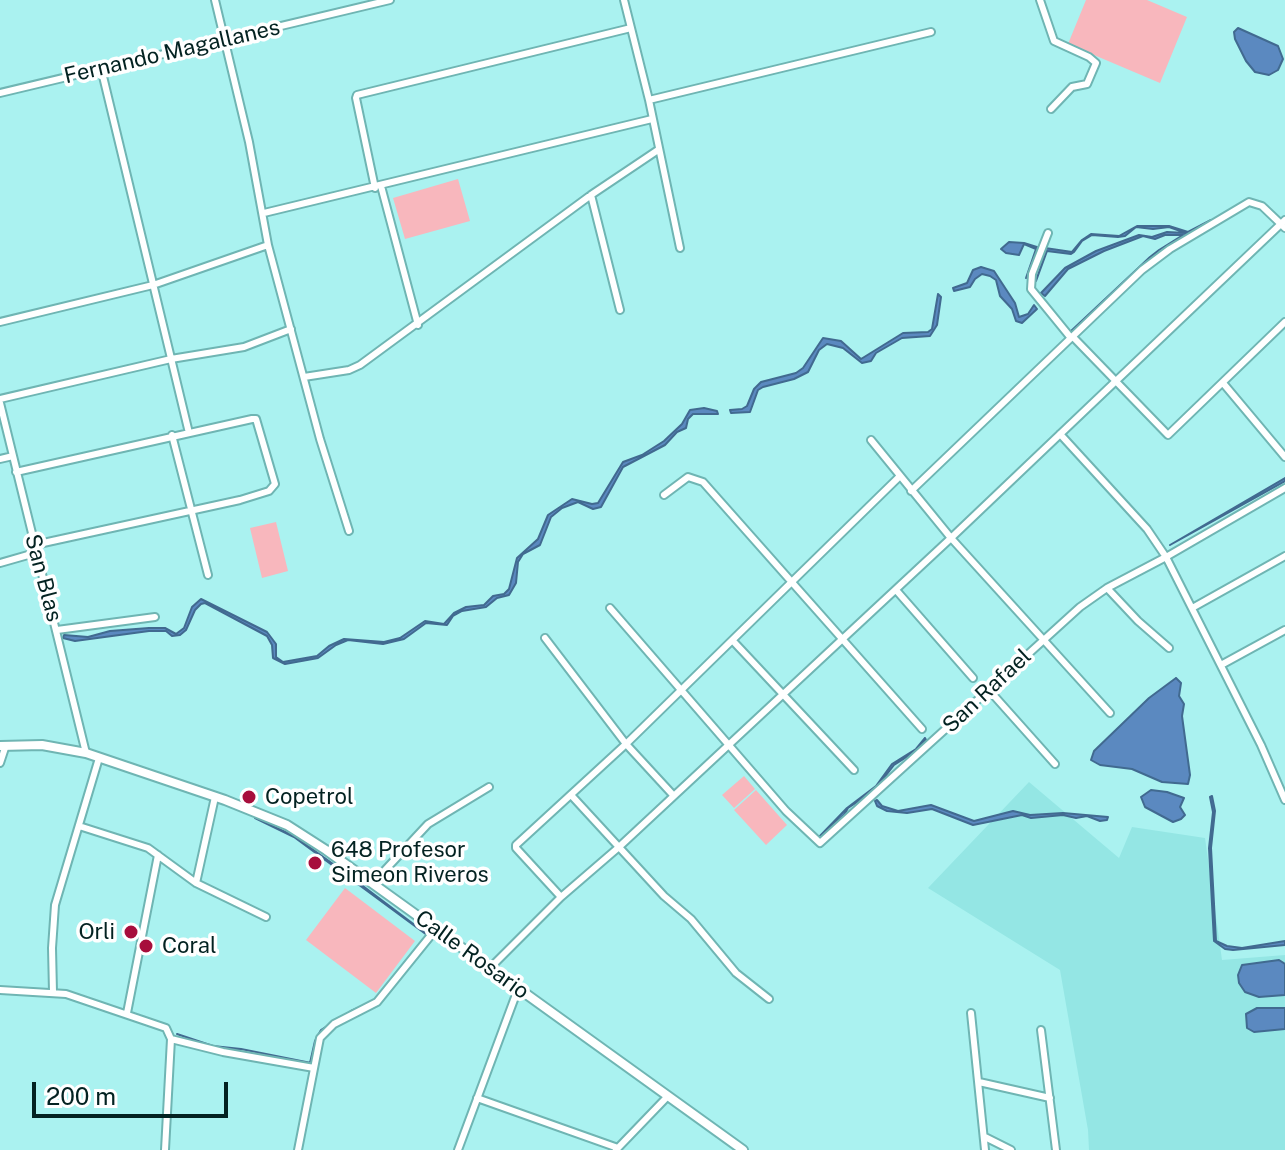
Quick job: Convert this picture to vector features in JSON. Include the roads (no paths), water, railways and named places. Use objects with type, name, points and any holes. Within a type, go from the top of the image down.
[{"type":"main road","name":"Calle Rosario","points":[[3,745],[42,745],[86,753],[287,825],[373,883],[743,1150]]},
{"type":"street","points":[[215,0],[264,213],[268,245],[349,531]]},
{"type":"street","name":"Fernando Magallanes","points":[[0,93],[390,0]]},
{"type":"street","points":[[624,0],[680,248]]},
{"type":"street","points":[[1040,0],[1054,41],[1096,63],[1087,84],[1072,87],[1051,109]]},
{"type":"street","points":[[418,325],[378,187],[357,95],[631,28]]},
{"type":"street","points":[[649,100],[931,32]]},
{"type":"street","points":[[101,68],[189,433]]},
{"type":"street","points":[[264,213],[652,119]]},
{"type":"street","points":[[304,377],[349,370],[360,365],[591,195],[658,150]]},
{"type":"street","points":[[591,195],[620,310]]},
{"type":"street","points":[[490,968],[561,897],[896,590],[1114,380],[1284,224],[1262,206],[1249,202],[1170,249],[1142,270],[911,491]]},
{"type":"street","points":[[1048,233],[1030,283],[1035,296],[1168,435],[1285,322]]},
{"type":"street","points":[[0,322],[153,285],[268,245]]},
{"type":"street","points":[[0,401],[171,359],[244,347],[291,329]]},
{"type":"street","points":[[1223,383],[1285,457]]},
{"type":"street","name":"San Blas","points":[[0,401],[86,753]]},
{"type":"street","points":[[0,563],[35,549],[269,491],[275,484],[256,419],[172,435],[16,472]]},
{"type":"street","points":[[1060,434],[1147,529],[1166,557],[1194,607],[1285,800]]},
{"type":"street","points":[[172,435],[208,575]]},
{"type":"street","points":[[871,440],[951,538],[1110,713]]},
{"type":"street","points":[[0,459],[13,456]]},
{"type":"street","points":[[664,495],[688,477],[703,482],[922,729]]},
{"type":"street","points":[[561,897],[516,847],[733,641],[899,477]]},
{"type":"street","name":"San Rafael","points":[[729,745],[786,811],[820,843],[1042,639],[1107,588],[1285,488]]},
{"type":"street","points":[[1194,607],[1285,556]]},
{"type":"street","points":[[1107,588],[1169,648]]},
{"type":"street","points":[[896,590],[973,678]]},
{"type":"street","points":[[610,608],[729,745]]},
{"type":"street","points":[[57,630],[155,617]]},
{"type":"street","points":[[1221,665],[1285,630]]},
{"type":"street","points":[[545,638],[626,744],[673,795]]},
{"type":"street","points":[[733,641],[854,770]]},
{"type":"street","points":[[989,690],[1055,764]]},
{"type":"street","points":[[0,763],[3,745]]},
{"type":"street","points":[[53,992],[55,905],[99,758]]},
{"type":"street","points":[[373,883],[428,824],[489,787]]},
{"type":"street","points":[[571,795],[664,896],[691,919],[736,973],[769,999]]},
{"type":"street","points":[[196,883],[215,797]]},
{"type":"street","points":[[79,826],[148,848],[196,883],[266,917]]},
{"type":"street","points":[[127,1013],[158,855]]},
{"type":"street","points":[[298,1150],[318,1047],[325,1032],[349,1015],[377,1002],[436,929]]},
{"type":"street","points":[[458,1150],[518,989]]},
{"type":"street","points":[[0,990],[53,992],[163,1026],[171,1039],[165,1150]]},
{"type":"street","points":[[971,1013],[985,1150]]},
{"type":"street","points":[[1041,1030],[1056,1150]]},
{"type":"street","points":[[171,1039],[223,1052],[314,1068]]},
{"type":"street","points":[[979,1082],[1050,1098]]},
{"type":"street","points":[[477,1098],[617,1149],[668,1096]]},
{"type":"street","points":[[985,1137],[1011,1150]]},
{"type":"place","name":"Copetrol","points":[[249,797]]},
{"type":"place","name":"648 Profesor Simeon Riveros","points":[[315,863]]},
{"type":"place","name":"Orli","points":[[131,932]]},
{"type":"place","name":"Coral","points":[[146,946]]}]
